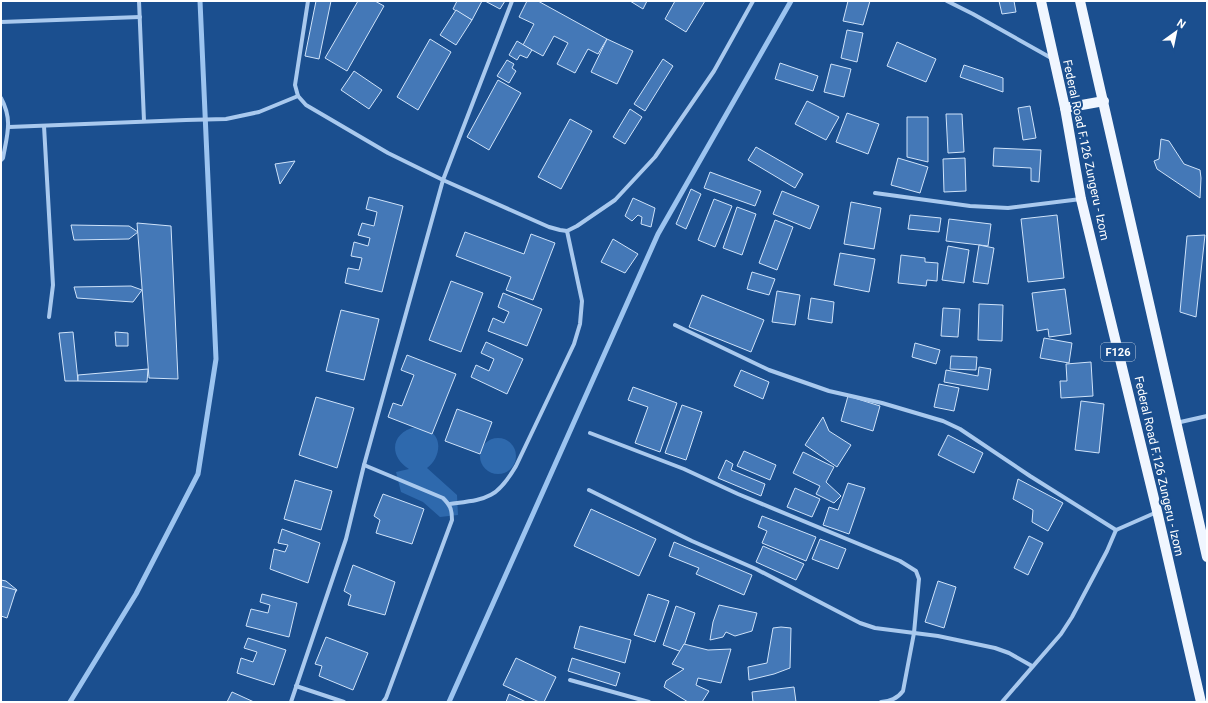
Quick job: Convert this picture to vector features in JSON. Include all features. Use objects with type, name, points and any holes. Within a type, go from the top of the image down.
[{"type":"main road","name":"Federal Road F.126 Zungeru - Izom","points":[[1041,1],[1065,108],[1081,199],[1157,512],[1200,702]]},
{"type":"main road","points":[[1080,1],[1207,556]]},
{"type":"main road","points":[[1065,108],[1104,101]]},
{"type":"street","points":[[139,1],[144,121]]},
{"type":"street","points":[[308,1],[295,85],[298,96],[306,105],[388,153],[443,180],[549,227],[567,231],[577,226],[615,200],[655,157],[714,71],[753,1]]},
{"type":"street","points":[[291,702],[346,539],[364,465],[443,180],[512,1]]},
{"type":"street","points":[[947,1],[1054,60]]},
{"type":"street","points":[[1,22],[140,17]]},
{"type":"street","points":[[9,127],[226,119],[259,112],[298,96]]},
{"type":"street","points":[[1,98],[4,104],[9,127],[3,158],[1,160]]},
{"type":"street","points":[[44,126],[53,285],[49,317]]},
{"type":"street","points":[[875,193],[970,206],[1008,208],[1081,199]]},
{"type":"street","points":[[450,504],[484,499],[498,491],[509,479],[574,344],[580,324],[582,301],[567,231]]},
{"type":"street","points":[[675,325],[769,370],[829,392],[882,403],[949,424],[960,429],[1030,476],[1116,530]]},
{"type":"street","points":[[1176,423],[1207,416]]},
{"type":"street","points":[[590,433],[684,469],[738,494],[908,565],[916,571],[920,579],[914,633],[903,691],[899,697],[893,700],[881,702]]},
{"type":"street","points":[[364,465],[442,498],[450,504],[452,512],[452,520],[386,698],[383,702]]},
{"type":"street","points":[[589,490],[692,541],[756,570],[860,623],[875,628],[938,636],[995,648],[1009,653],[1032,666]]},
{"type":"street","points":[[1002,702],[1061,634],[1072,617],[1107,551],[1116,530],[1157,512]]},
{"type":"street","points":[[570,680],[649,702]]},
{"type":"street","points":[[296,686],[344,702]]},
{"type":"shaded area","points":[[416,427],[429,431],[434,434],[437,439],[437,455],[427,468],[457,495],[458,515],[440,517],[423,502],[401,492],[396,472],[409,469],[402,464],[398,458],[395,451],[395,445],[401,434]]},
{"type":"shaded area","points":[[502,438],[511,443],[515,449],[515,463],[511,469],[502,474],[494,474],[485,469],[481,463],[480,452],[485,443],[491,439]]},
{"type":"building","points":[[316,1],[331,1],[319,59],[305,56]]},
{"type":"building","points":[[358,1],[375,1],[384,6],[347,71],[325,58]]},
{"type":"building","points":[[457,1],[482,1],[472,20],[453,9]]},
{"type":"building","points":[[485,1],[505,1],[500,9]]},
{"type":"building","points":[[527,1],[538,1],[607,39],[598,54],[588,49],[575,73],[557,64],[568,43],[554,36],[543,56],[523,45],[534,24],[519,17]]},
{"type":"building","points":[[630,1],[647,1],[643,9]]},
{"type":"building","points":[[675,1],[705,1],[686,32],[665,19]]},
{"type":"building","points":[[848,1],[870,1],[863,25],[843,21]]},
{"type":"building","points":[[999,1],[1014,1],[1016,12],[1002,14]]},
{"type":"building","points":[[456,10],[472,20],[456,45],[440,35]]},
{"type":"building","points":[[847,30],[863,33],[857,62],[841,58]]},
{"type":"building","points":[[430,39],[451,52],[418,110],[397,97]]},
{"type":"building","points":[[607,39],[633,51],[617,84],[591,72]]},
{"type":"building","points":[[517,41],[532,50],[527,58],[520,55],[517,60],[509,55]]},
{"type":"building","points":[[897,42],[936,59],[926,82],[887,66]]},
{"type":"building","points":[[663,59],[673,66],[645,111],[634,104]]},
{"type":"building","points":[[507,60],[514,64],[512,68],[516,71],[509,83],[497,76]]},
{"type":"building","points":[[780,63],[818,76],[813,91],[775,79]]},
{"type":"building","points":[[831,64],[851,69],[844,97],[824,92]]},
{"type":"building","points":[[964,65],[1003,78],[1003,92],[960,77]]},
{"type":"building","points":[[354,71],[382,90],[369,109],[341,90]]},
{"type":"building","points":[[498,80],[521,93],[489,150],[467,137]]},
{"type":"building","points":[[807,101],[839,117],[826,140],[795,124]]},
{"type":"building","points":[[1030,106],[1036,138],[1023,140],[1018,108]]},
{"type":"building","points":[[630,109],[642,117],[625,144],[613,137]]},
{"type":"building","points":[[847,113],[879,124],[868,154],[836,142]]},
{"type":"building","points":[[946,114],[962,114],[964,152],[948,153]]},
{"type":"building","points":[[907,117],[928,117],[928,162],[907,157]]},
{"type":"building","points":[[570,119],[592,131],[561,189],[538,177]]},
{"type":"building","points":[[1161,139],[1169,141],[1184,164],[1200,170],[1200,198],[1157,169],[1154,161],[1159,159]]},
{"type":"building","points":[[756,147],[803,174],[795,188],[748,160]]},
{"type":"building","points":[[994,148],[1041,150],[1039,182],[1031,181],[1031,168],[993,166]]},
{"type":"building","points":[[898,158],[928,167],[920,193],[891,185]]},
{"type":"building","points":[[965,158],[966,191],[944,192],[943,159]]},
{"type":"building","points":[[295,161],[288,172],[280,184],[275,164]]},
{"type":"building","points":[[710,172],[761,191],[755,206],[704,188]]},
{"type":"building","points":[[691,189],[701,194],[686,229],[676,224]]},
{"type":"building","points":[[782,191],[819,206],[810,229],[773,214]]},
{"type":"building","points":[[369,197],[403,206],[382,292],[345,283],[348,268],[359,270],[362,258],[351,256],[354,242],[368,246],[370,238],[358,235],[362,223],[374,226],[377,212],[366,209]]},
{"type":"building","points":[[633,198],[655,208],[651,227],[641,224],[642,217],[638,215],[632,221],[625,216]]},
{"type":"building","points":[[714,199],[732,206],[715,247],[698,240]]},
{"type":"building","points":[[851,202],[881,208],[874,249],[844,244]]},
{"type":"building","points":[[737,207],[756,214],[742,255],[723,248]]},
{"type":"building","points":[[910,215],[941,218],[939,232],[908,229]]},
{"type":"building","points":[[1057,215],[1064,278],[1028,282],[1021,219]]},
{"type":"building","points":[[949,219],[991,224],[988,246],[946,241]]},
{"type":"building","points":[[775,220],[793,227],[777,270],[759,263]]},
{"type":"building","points":[[137,223],[171,226],[178,379],[149,378]]},
{"type":"building","points":[[71,225],[129,226],[138,232],[129,239],[74,240]]},
{"type":"building","points":[[465,232],[524,254],[531,234],[555,243],[533,300],[506,290],[511,277],[456,256]]},
{"type":"building","points":[[1205,235],[1196,317],[1180,312],[1187,236]]},
{"type":"building","points":[[613,239],[638,254],[625,273],[601,262]]},
{"type":"building","points":[[979,245],[994,248],[988,284],[973,282]]},
{"type":"building","points":[[948,246],[969,250],[964,283],[942,280]]},
{"type":"building","points":[[840,253],[875,259],[869,292],[834,285]]},
{"type":"building","points":[[901,255],[925,258],[925,262],[938,263],[937,281],[927,280],[926,286],[898,283]]},
{"type":"building","points":[[752,272],[775,279],[769,295],[747,289]]},
{"type":"building","points":[[451,281],[483,293],[461,352],[429,340]]},
{"type":"building","points":[[131,286],[142,290],[133,302],[77,298],[74,287]]},
{"type":"building","points":[[1065,289],[1071,334],[1049,337],[1048,329],[1037,331],[1032,293]]},
{"type":"building","points":[[777,291],[800,295],[795,325],[772,322]]},
{"type":"building","points":[[503,293],[542,309],[527,346],[488,331],[493,318],[504,323],[509,312],[498,307]]},
{"type":"building","points":[[702,295],[764,320],[751,352],[689,327]]},
{"type":"building","points":[[811,298],[834,302],[832,323],[808,319]]},
{"type":"building","points":[[979,304],[1003,305],[1002,341],[978,340]]},
{"type":"building","points":[[943,308],[960,309],[958,337],[941,336]]},
{"type":"building","points":[[341,310],[379,319],[364,380],[326,371]]},
{"type":"building","points":[[73,332],[78,381],[65,381],[59,333]]},
{"type":"building","points":[[115,332],[128,333],[128,346],[116,346]]},
{"type":"building","points":[[1044,338],[1072,343],[1069,363],[1040,358]]},
{"type":"building","points":[[486,342],[523,359],[507,394],[471,377],[476,365],[489,371],[494,359],[481,353]]},
{"type":"building","points":[[915,343],[940,350],[936,364],[912,357]]},
{"type":"building","points":[[407,355],[456,374],[432,434],[388,417],[393,403],[402,406],[414,375],[401,370]]},
{"type":"building","points":[[951,356],[977,357],[976,370],[950,369]]},
{"type":"building","points":[[1091,362],[1093,396],[1061,398],[1060,381],[1067,381],[1066,364]]},
{"type":"building","points":[[979,367],[991,369],[988,390],[944,382],[946,370],[978,376]]},
{"type":"building","points":[[148,369],[147,382],[78,381],[78,375]]},
{"type":"building","points":[[741,370],[769,382],[763,399],[734,386]]},
{"type":"building","points":[[939,384],[959,388],[954,411],[934,407]]},
{"type":"building","points":[[633,387],[677,403],[660,452],[635,443],[648,407],[628,400]]},
{"type":"building","points":[[848,396],[880,406],[873,431],[841,421]]},
{"type":"building","points":[[316,397],[354,408],[337,468],[299,455]]},
{"type":"building","points":[[1081,401],[1104,404],[1099,453],[1075,450]]},
{"type":"building","points":[[682,405],[702,412],[686,460],[665,453]]},
{"type":"building","points":[[457,409],[492,422],[480,454],[445,441]]},
{"type":"building","points":[[823,417],[829,431],[851,445],[837,467],[805,445]]},
{"type":"building","points":[[948,435],[983,453],[974,473],[938,455]]},
{"type":"building","points":[[744,451],[776,465],[770,480],[737,466]]},
{"type":"building","points":[[803,452],[834,467],[826,482],[841,496],[834,503],[816,494],[820,486],[793,473]]},
{"type":"building","points":[[726,460],[733,464],[731,470],[765,484],[761,496],[718,478]]},
{"type":"building","points":[[1018,479],[1063,503],[1048,531],[1032,522],[1033,510],[1013,499]]},
{"type":"building","points":[[295,480],[332,491],[321,530],[284,519]]},
{"type":"building","points":[[848,483],[865,488],[849,534],[823,525],[829,507],[838,510]]},
{"type":"building","points":[[795,488],[820,499],[812,517],[787,507]]},
{"type":"building","points":[[383,494],[424,509],[412,544],[376,533],[380,520],[374,516]]},
{"type":"building","points":[[591,509],[656,539],[639,576],[574,546]]},
{"type":"building","points":[[762,516],[816,537],[806,561],[762,543],[767,531],[758,527]]},
{"type":"building","points":[[282,529],[320,543],[308,583],[270,569],[274,549],[285,552],[288,545],[278,543]]},
{"type":"building","points":[[1029,536],[1043,543],[1028,575],[1014,568]]},
{"type":"building","points":[[820,539],[846,549],[838,569],[812,559]]},
{"type":"building","points":[[674,542],[752,575],[744,595],[696,574],[699,568],[669,556]]},
{"type":"building","points":[[763,546],[804,564],[796,580],[756,562]]},
{"type":"building","points":[[353,565],[395,582],[385,615],[348,605],[351,595],[344,591]]},
{"type":"building","points":[[1,580],[6,581],[17,590],[5,607],[1,607]]},
{"type":"building","points":[[938,581],[956,587],[944,628],[925,622]]},
{"type":"building","points":[[1,586],[16,590],[7,618],[1,616]]},
{"type":"building","points":[[262,594],[297,603],[289,637],[246,626],[251,609],[268,613],[270,605],[260,602]]},
{"type":"building","points":[[648,594],[669,601],[655,642],[634,635]]},
{"type":"building","points":[[719,605],[757,613],[752,631],[735,636],[726,632],[723,637],[710,640],[713,622]]},
{"type":"building","points":[[676,606],[695,613],[682,652],[663,645]]},
{"type":"building","points":[[580,626],[631,640],[625,663],[574,648]]},
{"type":"building","points":[[773,628],[791,628],[790,668],[774,674],[749,680],[748,667],[767,663]]},
{"type":"building","points":[[326,637],[368,653],[353,690],[319,676],[322,666],[315,664]]},
{"type":"building","points":[[248,638],[286,650],[274,685],[237,673],[241,658],[253,662],[257,652],[244,648]]},
{"type":"building","points":[[684,644],[708,650],[731,649],[721,683],[698,678],[696,685],[709,691],[702,702],[688,702],[664,687],[666,681],[684,669],[672,664]]},
{"type":"building","points":[[516,658],[556,677],[544,702],[539,702],[503,685]]},
{"type":"building","points":[[572,658],[620,673],[616,686],[568,671]]},
{"type":"building","points":[[794,687],[796,702],[753,702],[752,692]]},
{"type":"building","points":[[232,692],[254,702],[227,702]]},
{"type":"building","points":[[509,694],[526,702],[506,702]]},
{"type":"waterway","points":[[70,702],[136,594],[198,474],[216,359],[200,1]]},
{"type":"waterway","points":[[449,702],[658,234],[791,1]]}]
